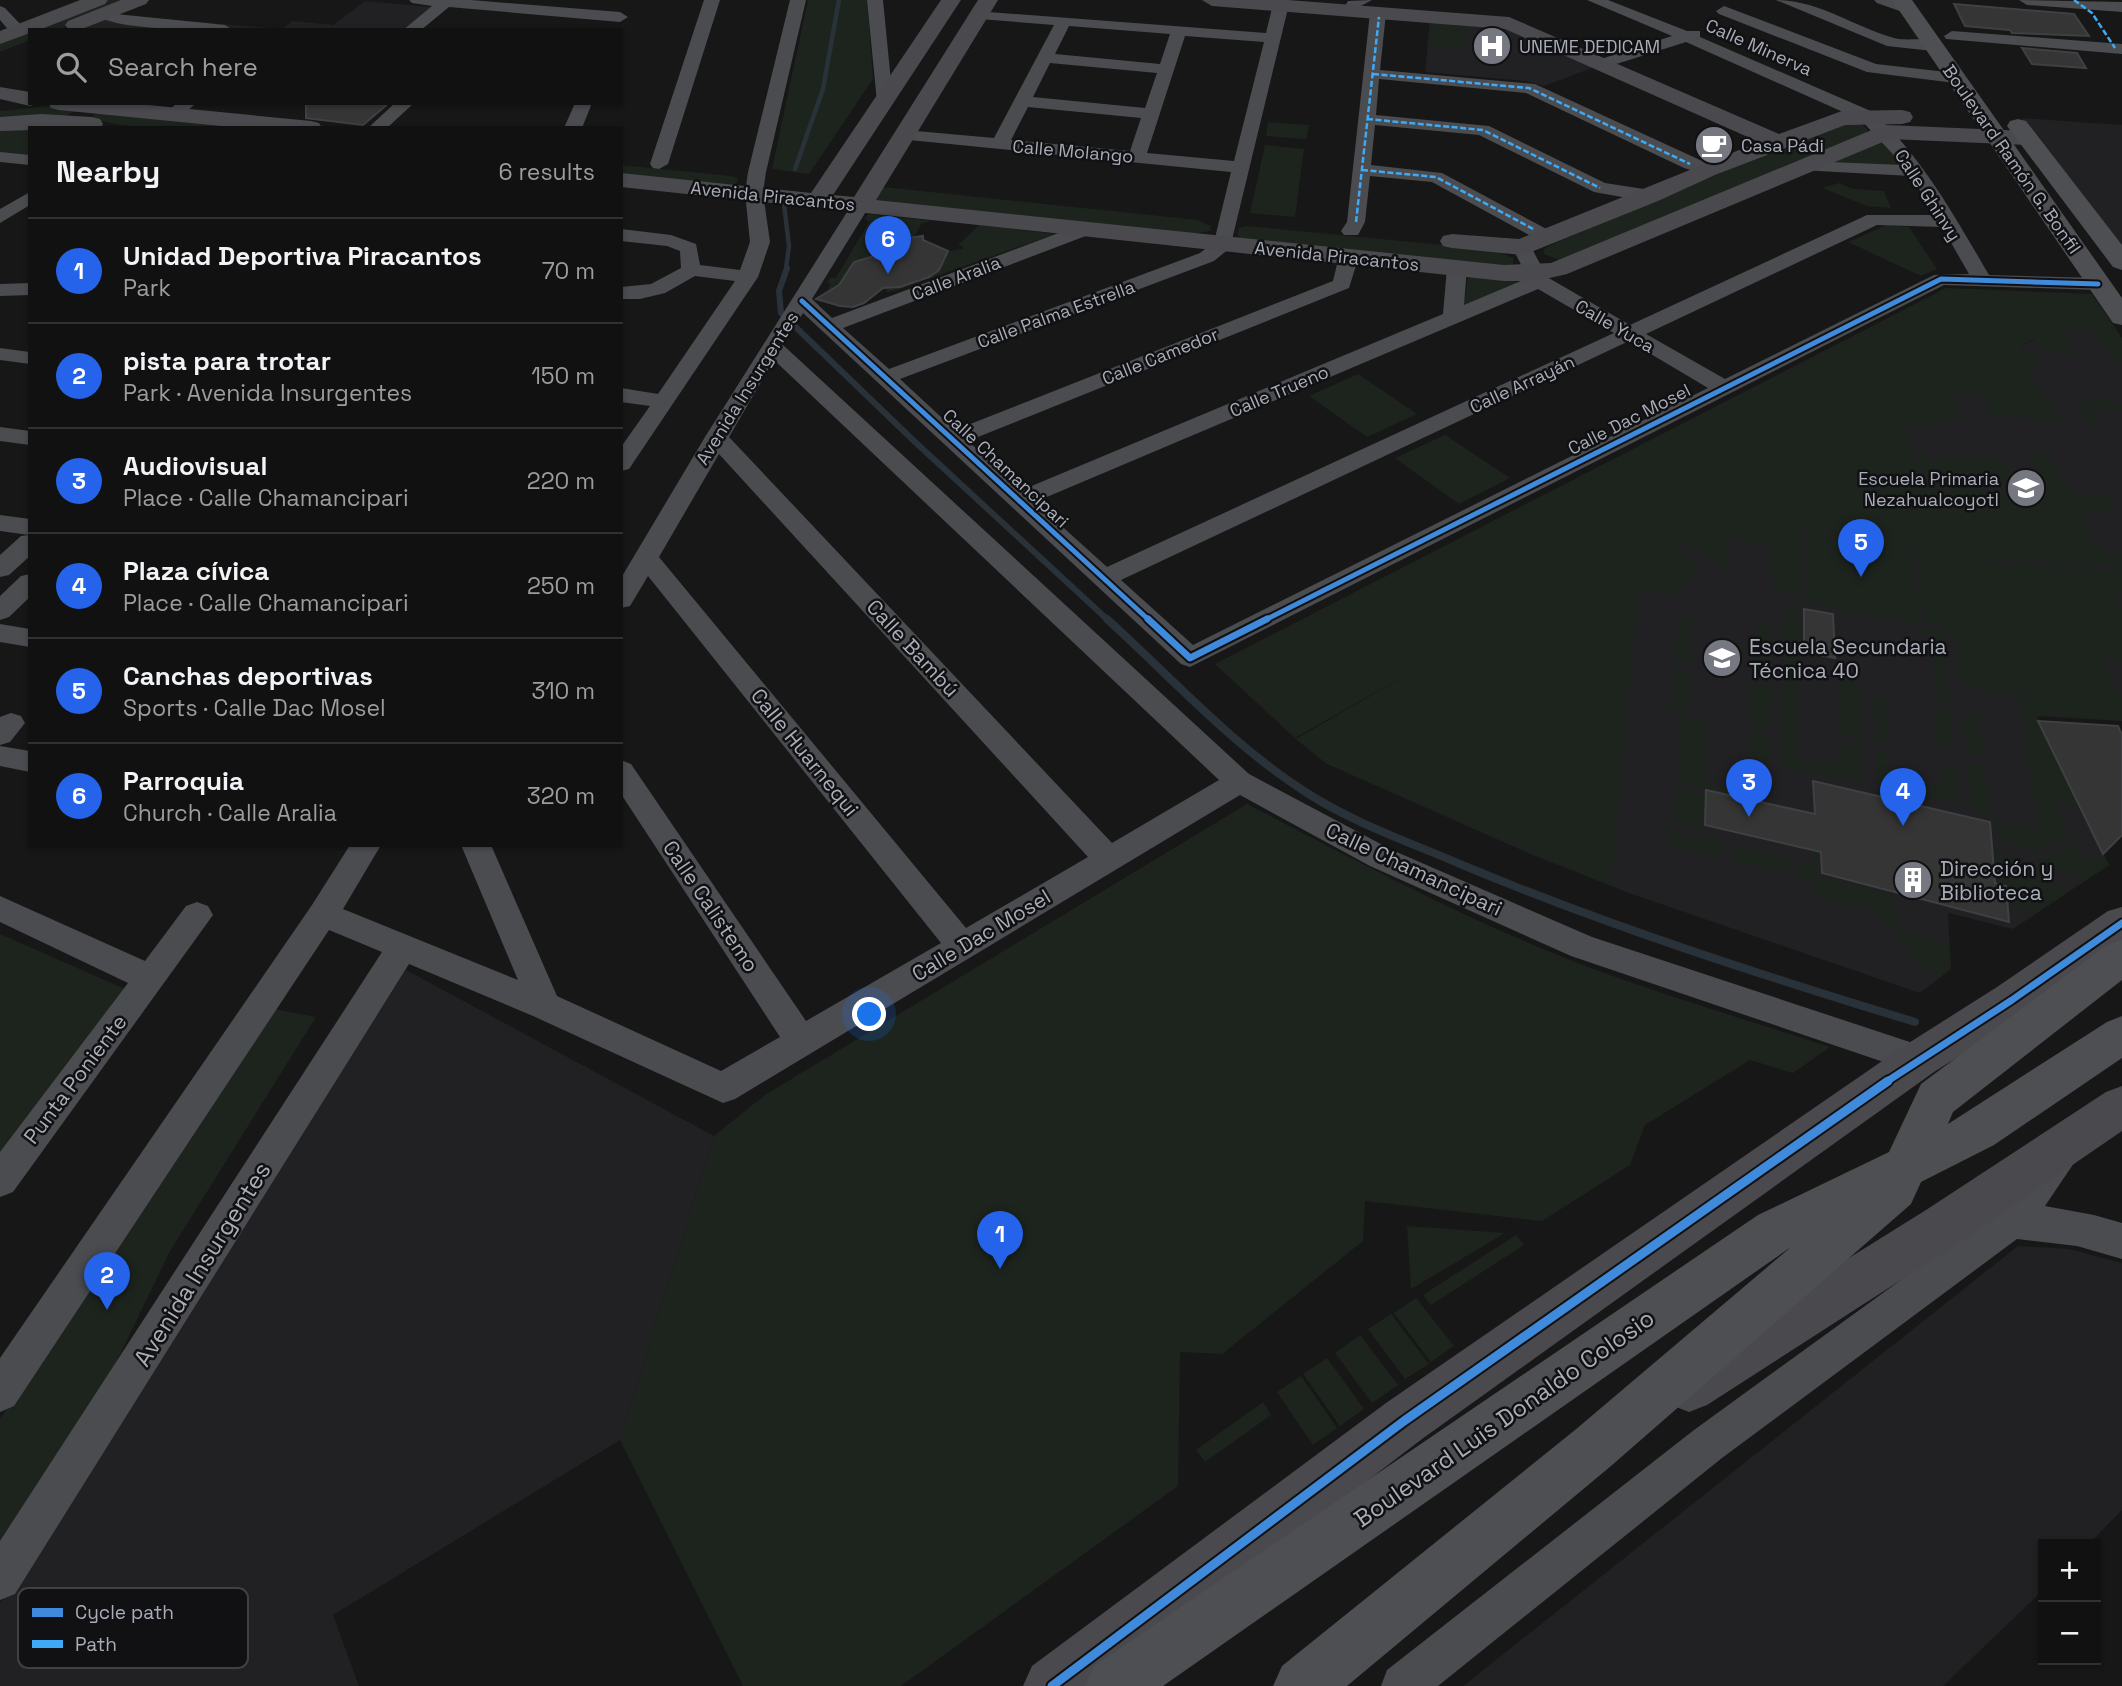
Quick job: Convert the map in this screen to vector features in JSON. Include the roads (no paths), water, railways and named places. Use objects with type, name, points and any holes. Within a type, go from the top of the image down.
[{"type":"main road","name":"Boulevard Ramón G. Bonfil","points":[[1912,3],[1943,41],[1971,62]]},
{"type":"main road","name":"Boulevard Ramón G. Bonfil","points":[[1943,41],[1955,78],[2006,125],[2122,262]]},
{"type":"main road","name":"Boulevard Ramón G. Bonfil","points":[[2006,125],[2015,165],[2122,317]]},
{"type":"main road","points":[[2015,165],[2054,199],[2122,295]]},
{"type":"main road","points":[[1303,1686],[1593,1448],[1895,1189],[1937,1098],[2122,957]]},
{"type":"main road","name":"Boulevard Luis Donaldo Colosio","points":[[1114,1686],[1775,1231],[1978,1131],[2122,1035]]},
{"type":"street","points":[[46,28],[96,4],[139,0]]},
{"type":"street","points":[[417,0],[617,23],[628,0]]},
{"type":"street","points":[[659,164],[712,0]]},
{"type":"street","points":[[623,461],[748,277],[760,242],[756,183],[798,0]]},
{"type":"street","points":[[875,0],[885,102]]},
{"type":"street","points":[[818,200],[951,0]]},
{"type":"street","points":[[1212,0],[1504,15],[1541,25],[1611,61],[1786,139]]},
{"type":"street","name":"Calle Minerva","points":[[1595,0],[1688,37],[1867,116]]},
{"type":"street","points":[[1784,0],[1894,43],[1943,41],[2119,49]]},
{"type":"street","points":[[1882,0],[1912,3]]},
{"type":"street","points":[[2027,0],[2122,7]]},
{"type":"street","points":[[1223,244],[1271,38],[1285,2]]},
{"type":"street","points":[[2077,2],[2092,13],[2119,49]]},
{"type":"street","points":[[414,28],[445,3]]},
{"type":"street","points":[[96,4],[114,18],[181,28]]},
{"type":"street","points":[[66,28],[96,4]]},
{"type":"street","points":[[1611,61],[1688,37],[1710,27],[1720,20],[1723,6],[1873,69],[1955,78]]},
{"type":"street","points":[[984,7],[1064,21],[1271,38]]},
{"type":"street","name":"Avenida Insurgentes","points":[[623,597],[774,341],[984,7]]},
{"type":"street","points":[[1350,231],[1356,222],[1373,74],[1361,7]]},
{"type":"street","points":[[0,11],[8,46],[28,36]]},
{"type":"street","points":[[1000,144],[1064,21]]},
{"type":"street","points":[[1138,157],[1179,30]]},
{"type":"street","points":[[1045,58],[1166,69]]},
{"type":"street","points":[[1373,74],[1529,88],[1707,170]]},
{"type":"street","points":[[0,93],[28,99]]},
{"type":"street","points":[[1022,101],[1152,114]]},
{"type":"street","points":[[0,107],[28,104]]},
{"type":"street","points":[[62,105],[88,120],[116,126]]},
{"type":"street","points":[[378,126],[404,105]]},
{"type":"street","points":[[574,126],[582,105]]},
{"type":"street","points":[[0,124],[88,120],[181,108],[298,126]]},
{"type":"street","name":"Avenida Piracantos","points":[[1428,239],[1522,247],[1650,196],[1707,170],[1842,118],[1867,116],[2006,125]]},
{"type":"street","name":"Calle Ghinvy","points":[[1867,116],[1887,132],[1916,172],[1982,280]]},
{"type":"street","points":[[1367,119],[1483,130],[1600,188],[1650,196]]},
{"type":"street","name":"Avenida Piracantos","points":[[623,161],[659,164],[756,183],[818,200],[1538,277],[1887,132],[2006,125]]},
{"type":"street","name":"Calle Molango","points":[[905,135],[1240,167]]},
{"type":"street","points":[[0,157],[28,160]]},
{"type":"street","points":[[1805,166],[1916,172]]},
{"type":"street","points":[[1362,170],[1436,177],[1549,238]]},
{"type":"street","name":"Avenida Piracantos","points":[[623,180],[756,183],[802,176],[901,185]]},
{"type":"street","points":[[0,201],[28,181]]},
{"type":"street","points":[[1600,188],[1611,212]]},
{"type":"street","points":[[0,217],[28,198]]},
{"type":"street","name":"Avenida Piracantos","points":[[1202,215],[1255,220]]},
{"type":"street","name":"Calle Arrayán","points":[[1103,579],[1874,219],[1946,221]]},
{"type":"street","name":"Avenida Piracantos","points":[[1323,228],[1376,233]]},
{"type":"street","name":"Calle Aralia","points":[[829,326],[1084,230]]},
{"type":"street","points":[[623,235],[671,241],[689,248],[691,270]]},
{"type":"street","name":"Calle Palma Estrella","points":[[884,378],[1207,257],[1223,244]]},
{"type":"street","name":"Calle Yuca","points":[[1522,247],[1538,277],[1628,335],[1725,388]]},
{"type":"street","name":"Calle Camedor","points":[[951,439],[1342,284],[1349,256]]},
{"type":"street","points":[[1453,318],[1457,268]]},
{"type":"street","points":[[691,270],[748,277]]},
{"type":"street","points":[[623,293],[632,294],[667,286],[681,280],[691,270]]},
{"type":"street","name":"Calle Trueno","points":[[1018,500],[1453,318],[1538,277]]},
{"type":"street","name":"Calle Dac Mosel","points":[[1189,658],[1941,279],[2098,284]]},
{"type":"street","points":[[0,290],[28,289]]},
{"type":"street","name":"Calle Chamancipari","points":[[799,304],[829,326],[1189,658]]},
{"type":"street","name":"Calle Chamancipari","points":[[774,341],[1239,782],[1381,858],[1582,947],[1919,1059]]},
{"type":"street","points":[[0,354],[28,358]]},
{"type":"street","points":[[623,395],[664,401]]},
{"type":"street","points":[[0,434],[28,438]]},
{"type":"street","name":"Calle Bambú","points":[[716,437],[1109,859]]},
{"type":"street","points":[[0,523],[28,527]]},
{"type":"street","points":[[0,569],[28,544]]},
{"type":"street","name":"Calle Huarnequi","points":[[647,558],[962,946]]},
{"type":"street","points":[[0,611],[28,584]]},
{"type":"street","points":[[0,633],[28,638]]},
{"type":"street","points":[[0,756],[28,762]]},
{"type":"street","name":"Calle Calistemo","points":[[623,774],[802,1041]]},
{"type":"street","name":"Calle Dac Mosel","points":[[545,1006],[723,1088],[1239,782]]},
{"type":"street","points":[[0,1392],[323,914],[365,847]]},
{"type":"street","points":[[477,847],[545,1006]]},
{"type":"street","points":[[0,908],[150,978]]},
{"type":"street","points":[[323,914],[545,1006]]},
{"type":"street","name":"Punta Poniente","points":[[0,1180],[197,915]]},
{"type":"street","points":[[1052,1686],[1404,1421],[1919,1059],[2012,1000],[2122,923]]},
{"type":"street","name":"Avenida Insurgentes","points":[[0,1579],[402,947]]},
{"type":"street","points":[[1593,1448],[1943,1226],[2122,1106]]},
{"type":"street","points":[[1403,1686],[1708,1444],[2013,1220],[2077,1135]]},
{"type":"street","points":[[1943,1226],[2013,1220],[2057,1226],[2122,1241]]},
{"type":"waterway","points":[[795,169],[823,89],[839,0]]},
{"type":"waterway","points":[[784,204],[789,246],[786,269]]},
{"type":"waterway","points":[[787,268],[779,291],[781,313],[914,441],[1109,621]]},
{"type":"waterway","points":[[1107,619],[1228,733],[1307,793],[1344,814],[1516,887],[1628,929],[1915,1022]]},
{"type":"place","name":"UNEME DEDICAM","points":[[1492,46]]},
{"type":"place","name":"Casa Pádi","points":[[1714,145]]},
{"type":"place","name":"Parroquia","points":[[888,274]]},
{"type":"place","name":"Escuela Primaria Nezahualcoyotl","points":[[2026,488]]},
{"type":"place","name":"Canchas deportivas","points":[[1861,577]]},
{"type":"place","name":"Escuela Secundaria Técnica 40","points":[[1722,658]]},
{"type":"place","name":"Audiovisual","points":[[1749,817]]},
{"type":"place","name":"Plaza cívica","points":[[1903,826]]},
{"type":"place","name":"Dirección y Biblioteca","points":[[1913,880]]},
{"type":"place","name":"Unidad Deportiva Piracantos","points":[[1000,1269]]},
{"type":"place","name":"pista para trotar","points":[[107,1310]]}]
